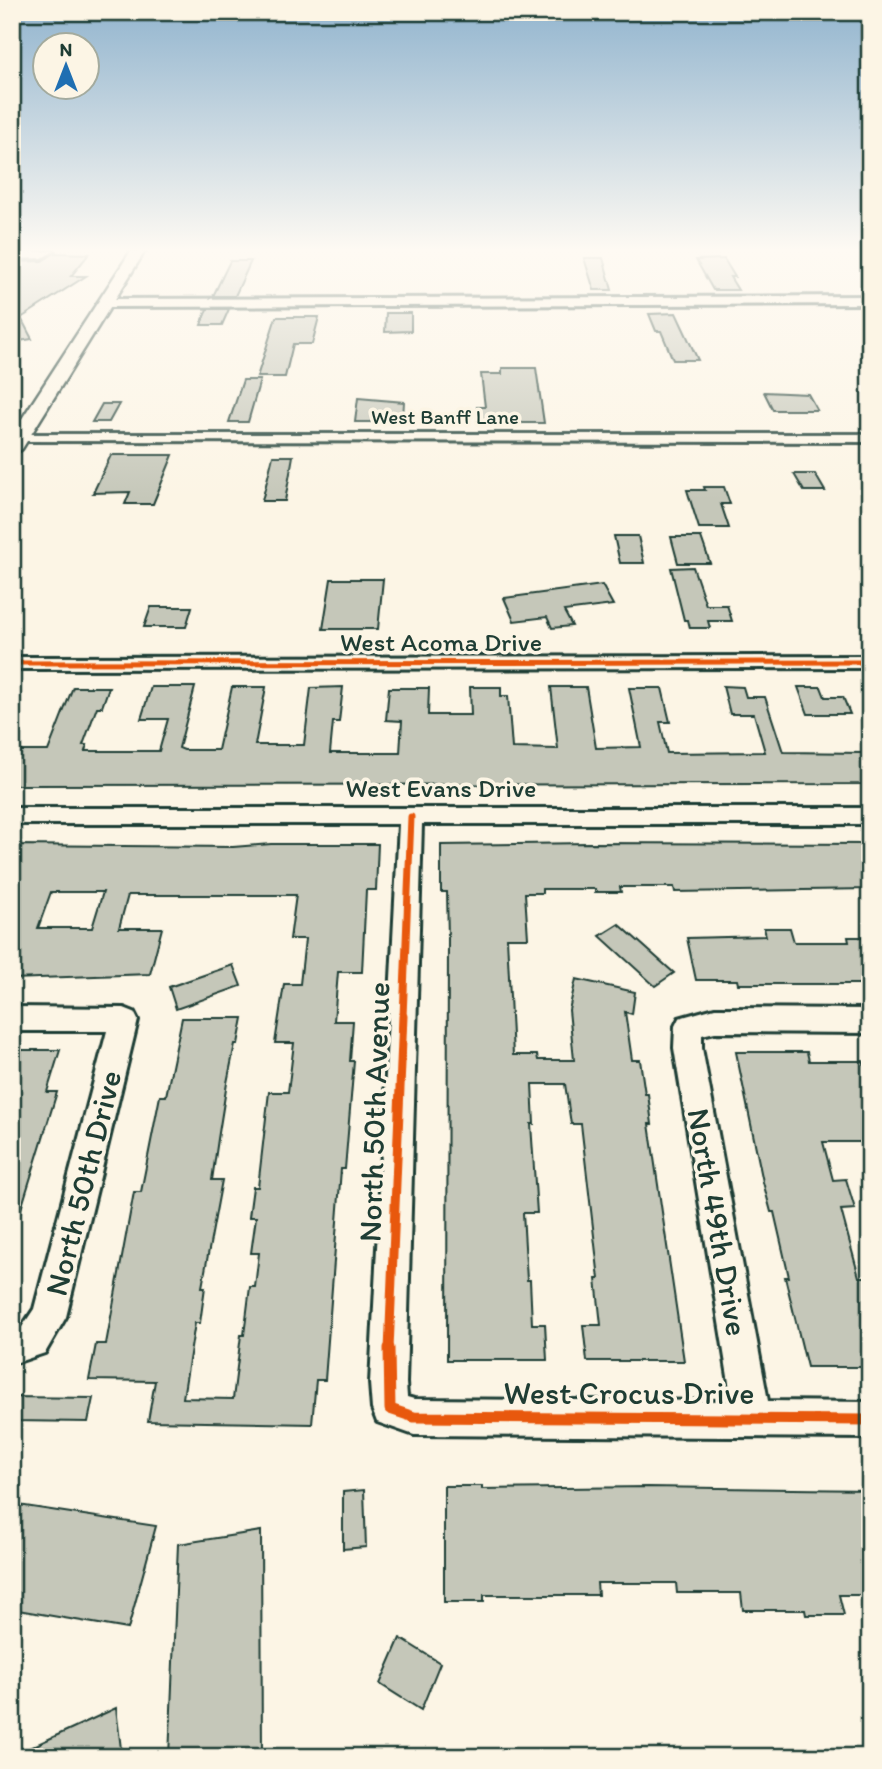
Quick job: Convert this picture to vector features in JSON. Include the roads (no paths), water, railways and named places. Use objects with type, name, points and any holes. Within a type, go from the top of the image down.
[{"type":"main road","points":[[16,444],[86,334]]},
{"type":"street","name":"West Banff Lane","points":[[16,444],[870,438]]},
{"type":"street","name":"West Acoma Drive","points":[[12,663],[869,665]]},
{"type":"street","name":"West Evans Drive","points":[[12,816],[870,816]]},
{"type":"street","name":"North 50th Avenue","points":[[390,1409],[388,1383],[411,817]]},
{"type":"street","name":"North 50th Drive","points":[[12,1019],[124,1020],[49,1317],[23,1344]]},
{"type":"street","name":"North 49th Drive","points":[[753,1418],[688,1048],[689,1026],[715,1020],[870,1021]]},
{"type":"street","name":"West Crocus Drive","points":[[390,1409],[414,1417],[870,1420]]}]
